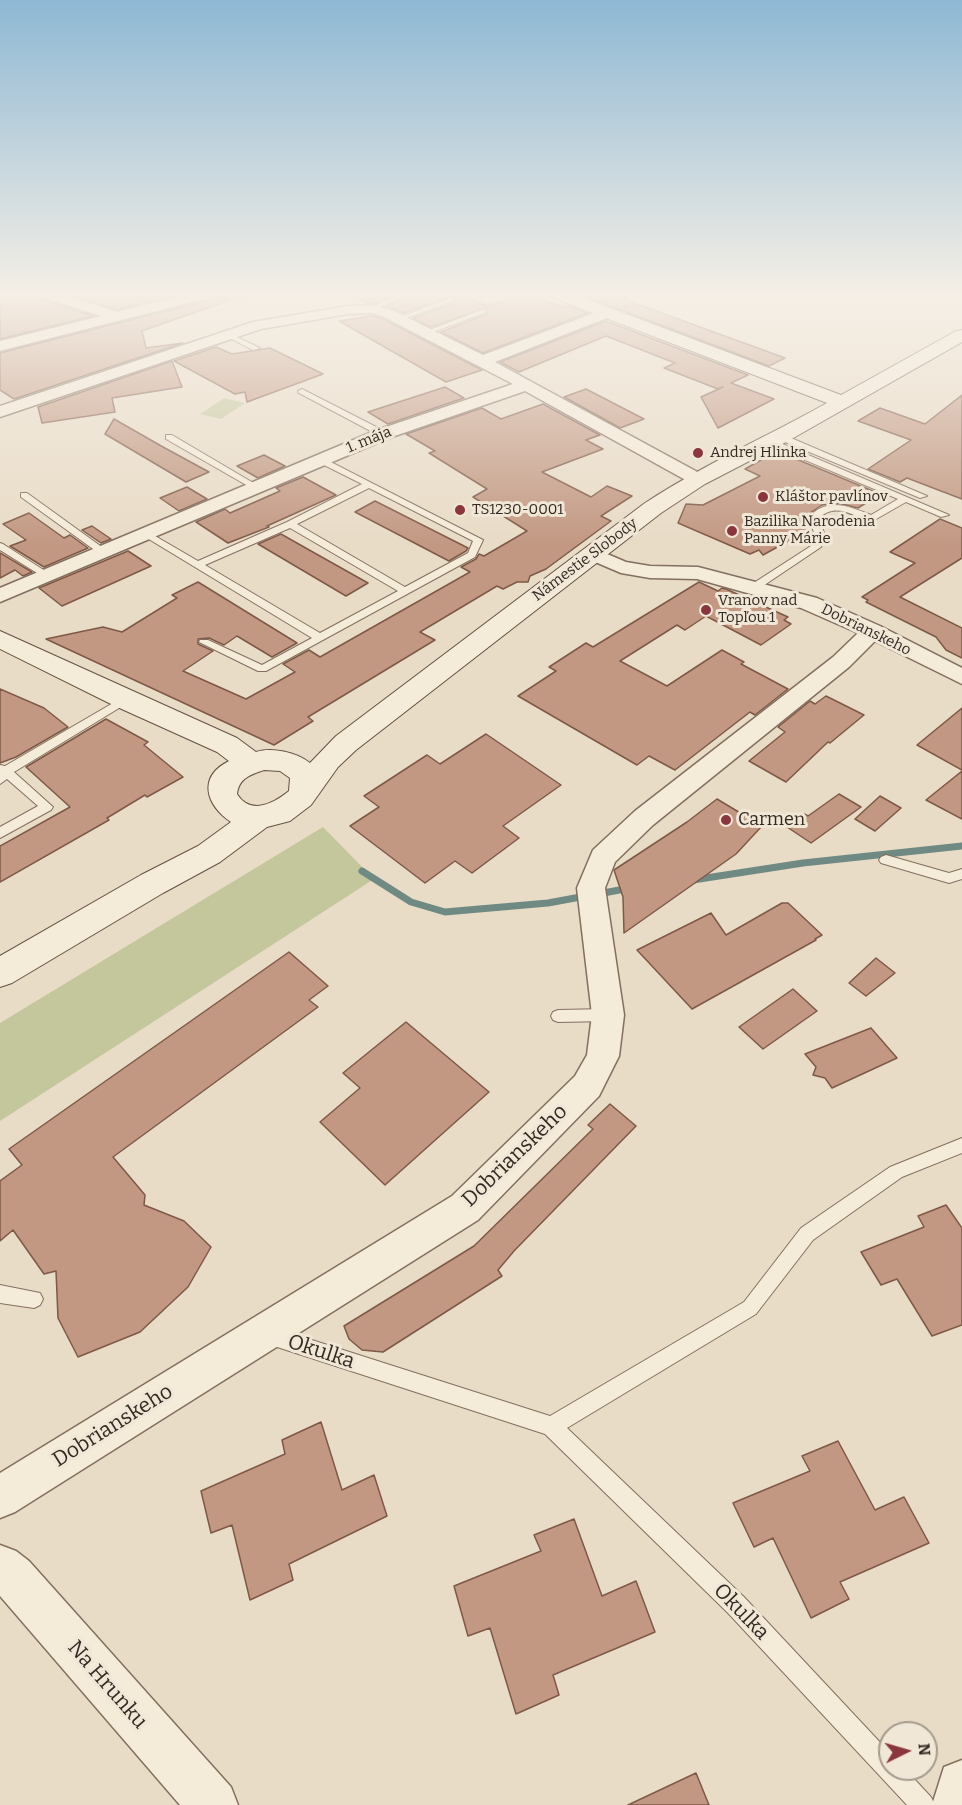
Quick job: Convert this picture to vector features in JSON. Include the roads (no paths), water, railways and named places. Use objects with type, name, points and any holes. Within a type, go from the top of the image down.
[{"type":"street","points":[[0,412],[104,376]]},
{"type":"street","points":[[510,376],[698,479]]},
{"type":"street","points":[[773,376],[841,402]]},
{"type":"street","name":"Námestie Slobody","points":[[346,743],[653,508],[698,479],[775,440],[888,376]]},
{"type":"street","name":"1. mája","points":[[0,597],[383,434],[526,385]]},
{"type":"street","name":"Dobrianskeho","points":[[593,554],[629,569],[698,573],[809,603],[962,677]]},
{"type":"street","name":"Dobrianskeho","points":[[0,1497],[465,1208],[587,1086],[603,1056],[608,1016],[592,898],[603,857],[644,818],[841,662],[872,632]]},
{"type":"street","points":[[0,639],[125,700],[227,746],[251,763]]},
{"type":"street","points":[[198,734],[220,762],[224,793],[238,813],[259,817]]},
{"type":"street","points":[[152,884],[193,848],[239,768],[262,760],[284,762],[346,743]]},
{"type":"street","points":[[0,973],[152,884],[209,854],[259,817],[284,811],[301,797],[328,760],[346,743]]},
{"type":"street","points":[[284,762],[302,772],[305,789]]},
{"type":"street","name":"Na Hrunku","points":[[0,1567],[13,1577],[213,1805]]},
{"type":"street","points":[[957,1805],[962,1785]]},
{"type":"lane","points":[[302,391],[383,434]]},
{"type":"lane","points":[[169,437],[258,488]]},
{"type":"lane","points":[[775,440],[923,496]]},
{"type":"lane","points":[[775,440],[944,515]]},
{"type":"lane","name":"1. mája","points":[[204,642],[262,669],[472,555],[478,540],[321,460]]},
{"type":"lane","points":[[197,565],[290,524],[368,485]]},
{"type":"lane","points":[[24,495],[103,552]]},
{"type":"lane","points":[[753,588],[818,545],[820,536],[814,517],[818,513],[831,506],[840,506],[871,519],[905,499]]},
{"type":"lane","points":[[290,524],[405,591]]},
{"type":"lane","points":[[147,535],[320,638]]},
{"type":"lane","points":[[0,546],[48,576]]},
{"type":"lane","points":[[0,833],[47,807],[2,773],[125,700]]},
{"type":"lane","points":[[886,860],[949,878],[962,874]]},
{"type":"lane","points":[[558,1016],[608,1016]]},
{"type":"lane","points":[[551,1426],[750,1308],[807,1234],[896,1172],[962,1145]]},
{"type":"lane","points":[[0,1294],[34,1299]]},
{"type":"lane","name":"Okulka","points":[[262,1333],[551,1426],[736,1605],[923,1805]]},
{"type":"waterway","points":[[693,880],[803,863],[962,846]]},
{"type":"waterway","points":[[362,871],[411,902],[445,912],[548,903],[586,896]]},
{"type":"waterway","points":[[598,894],[630,888]]},
{"type":"place","name":"Andrej Hlinka","points":[[698,453]]},
{"type":"place","name":"Kláštor pavlínov","points":[[763,497]]},
{"type":"place","name":"TS1230-0001","points":[[460,510]]},
{"type":"place","name":"Bazilika Narodenia Panny Márie","points":[[732,531]]},
{"type":"place","name":"Vranov nad Topľou 1","points":[[706,610]]},
{"type":"place","name":"Carmen","points":[[726,820]]}]
